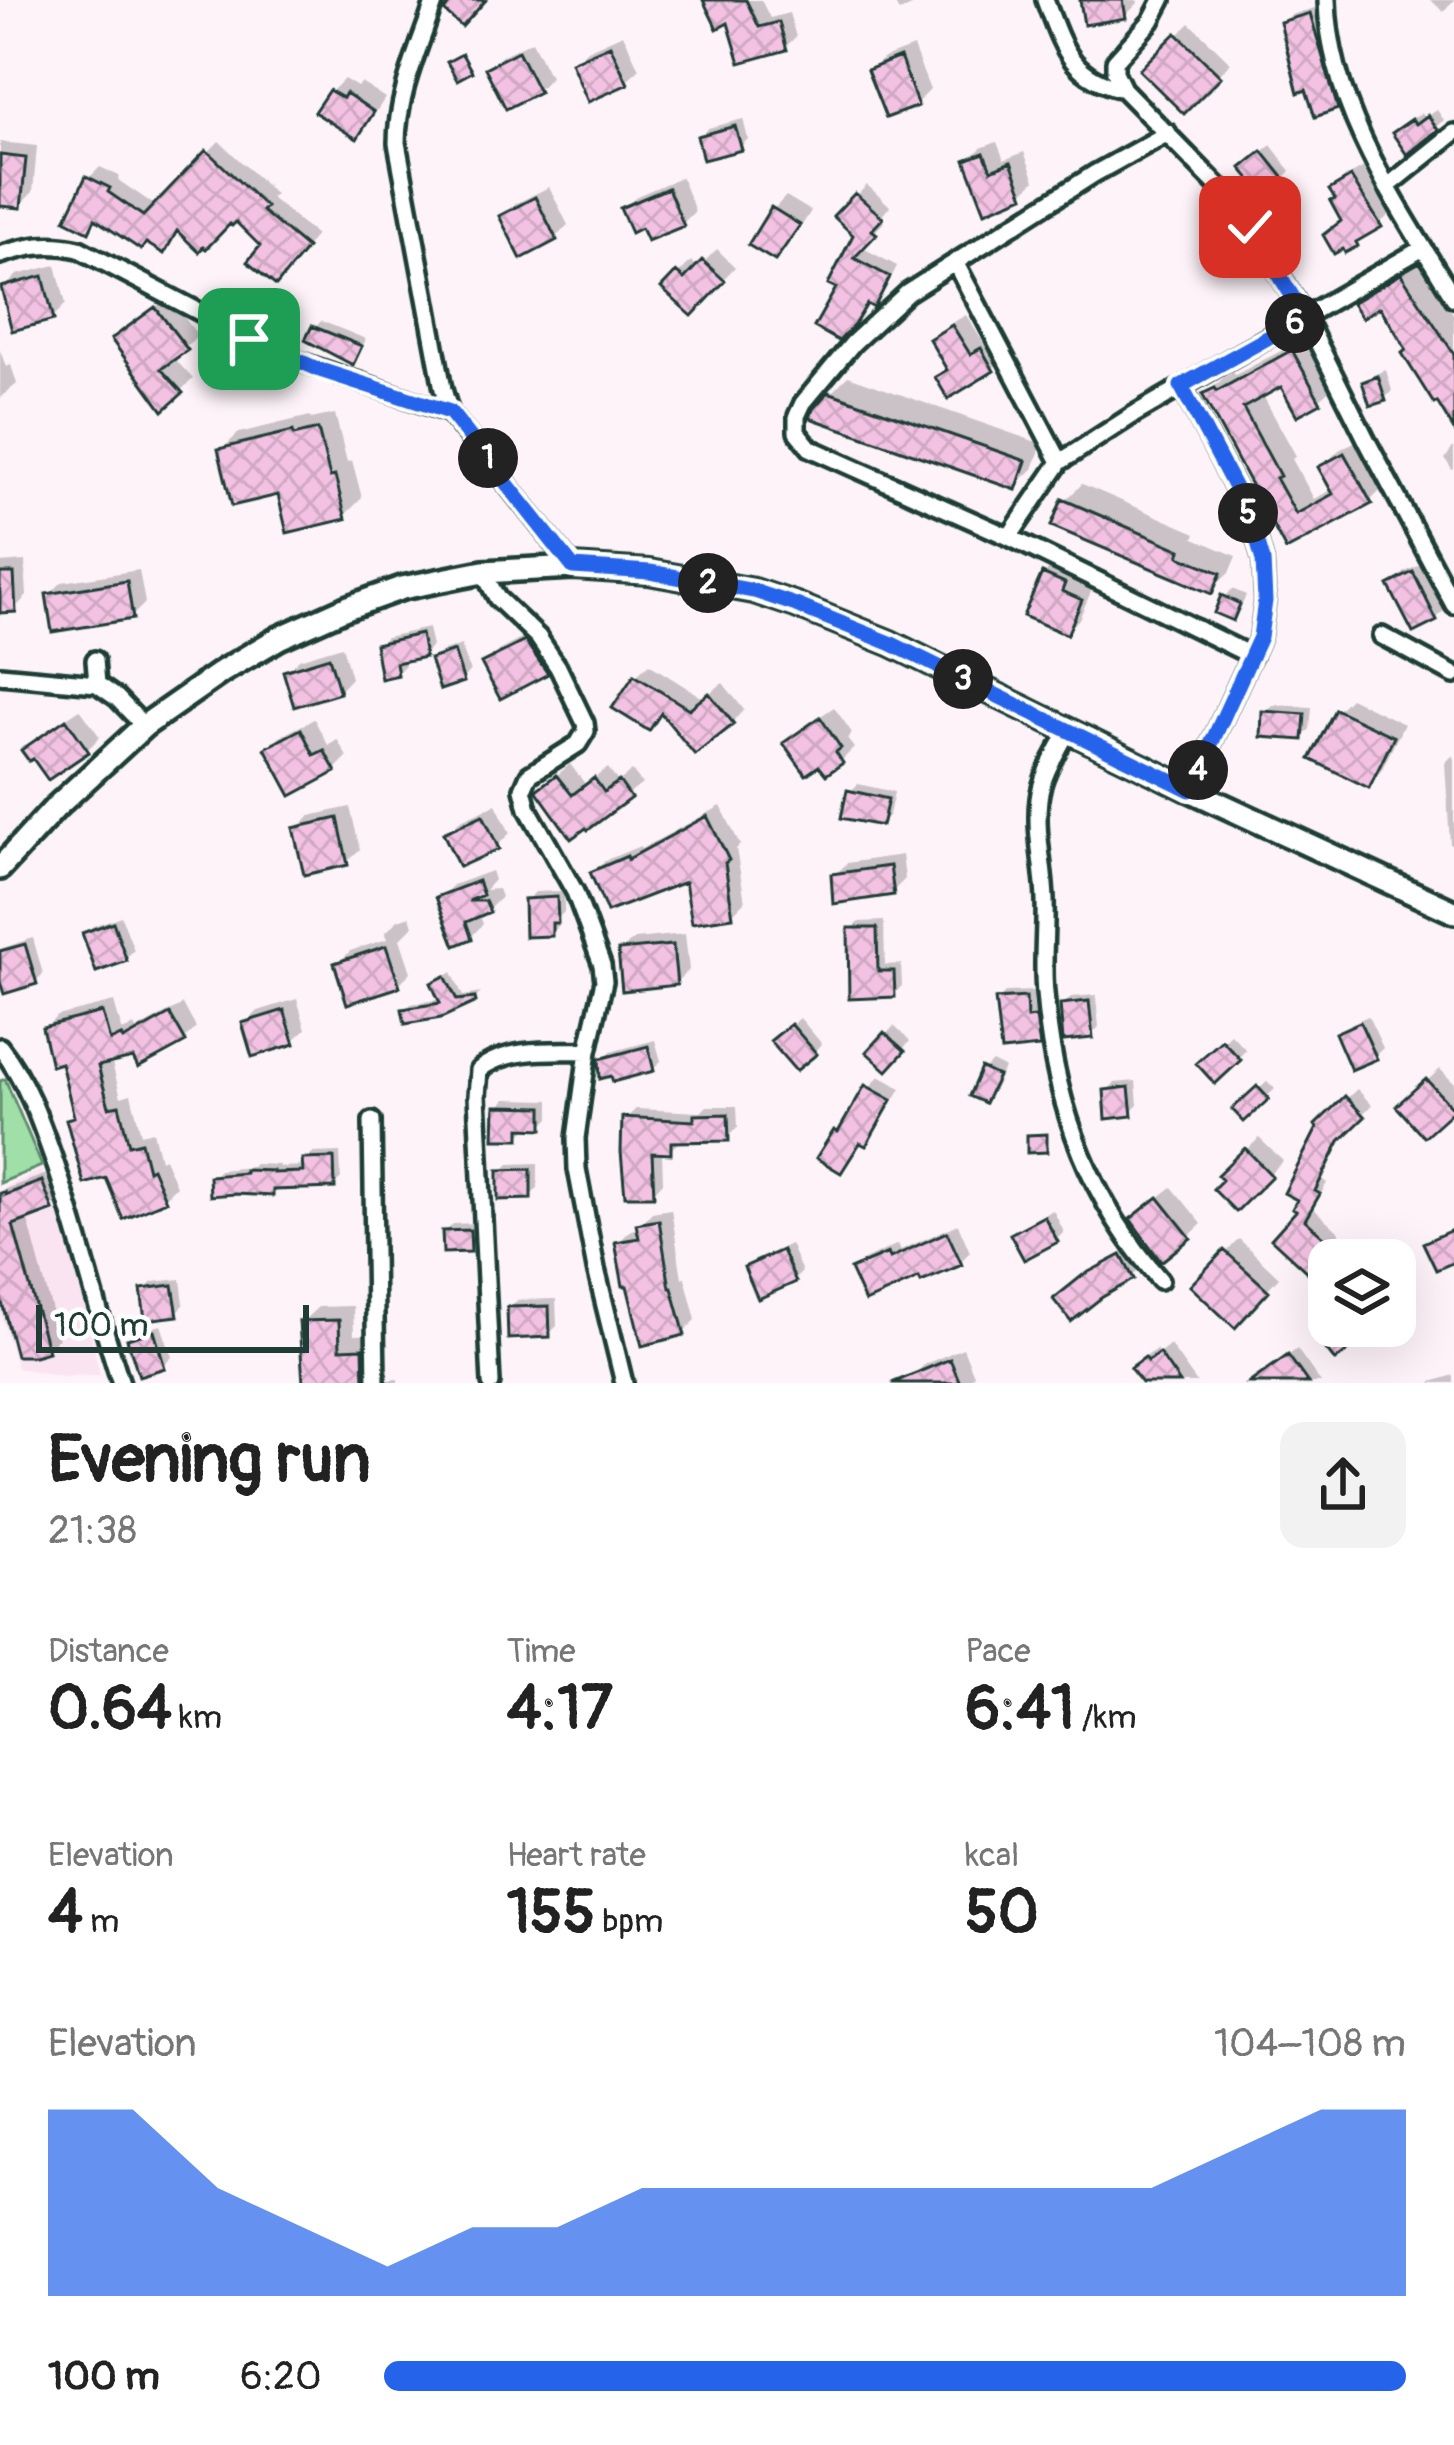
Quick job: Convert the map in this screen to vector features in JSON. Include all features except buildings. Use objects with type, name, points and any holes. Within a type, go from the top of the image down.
[{"type":"street","points":[[435,0],[401,104],[397,142],[443,389],[450,412],[573,567]]},
{"type":"street","points":[[1045,0],[1057,31],[1083,72],[1123,89]]},
{"type":"street","points":[[1162,0],[1151,21],[1115,61],[1123,89],[1218,186],[1250,227],[1305,317],[1454,605]]},
{"type":"street","points":[[1327,0],[1330,44],[1349,105],[1387,187],[1454,298]]},
{"type":"street","points":[[1168,133],[907,292],[853,344],[803,403],[797,432],[810,448],[1009,537],[1252,656]]},
{"type":"street","points":[[1387,187],[1454,133]]},
{"type":"street","points":[[0,256],[31,245],[79,249],[284,356],[450,412]]},
{"type":"street","points":[[1009,537],[1060,462],[1181,386],[1423,248]]},
{"type":"street","points":[[955,262],[1060,462]]},
{"type":"street","points":[[1181,386],[1228,471],[1259,542],[1265,601],[1260,637],[1190,790]]},
{"type":"street","points":[[0,868],[56,807],[144,727],[279,638],[403,588],[483,572],[573,567],[650,572],[754,591],[890,643],[1454,912]]},
{"type":"street","points":[[483,572],[497,598],[548,652],[585,723],[578,744],[529,776],[523,789],[528,809],[575,892],[602,965],[602,996],[577,1114],[578,1169],[623,1383]]},
{"type":"street","points":[[1382,636],[1449,668]]},
{"type":"street","points":[[95,660],[97,684]]},
{"type":"street","points":[[0,675],[97,684],[144,727]]},
{"type":"street","points":[[1068,731],[1046,772],[1039,800],[1048,1027],[1072,1132],[1126,1240],[1160,1280]]},
{"type":"street","points":[[0,1047],[32,1097],[121,1383]]},
{"type":"street","points":[[491,1383],[479,1070],[491,1060],[546,1051],[588,1051]]},
{"type":"street","points":[[372,1120],[376,1383]]},
{"type":"shaded area","points":[[41,1170],[72,1249],[100,1375],[64,1376],[17,1368],[0,1312],[0,1190]]},
{"type":"green space","points":[[5,1079],[42,1166],[0,1183],[0,1081]]},
{"type":"route","points":[[249,339],[320,370],[450,412],[573,567],[650,572],[754,591],[796,605],[890,643],[1190,790],[1260,637],[1265,601],[1263,561],[1251,518],[1181,386],[1305,317],[1250,227]]}]
